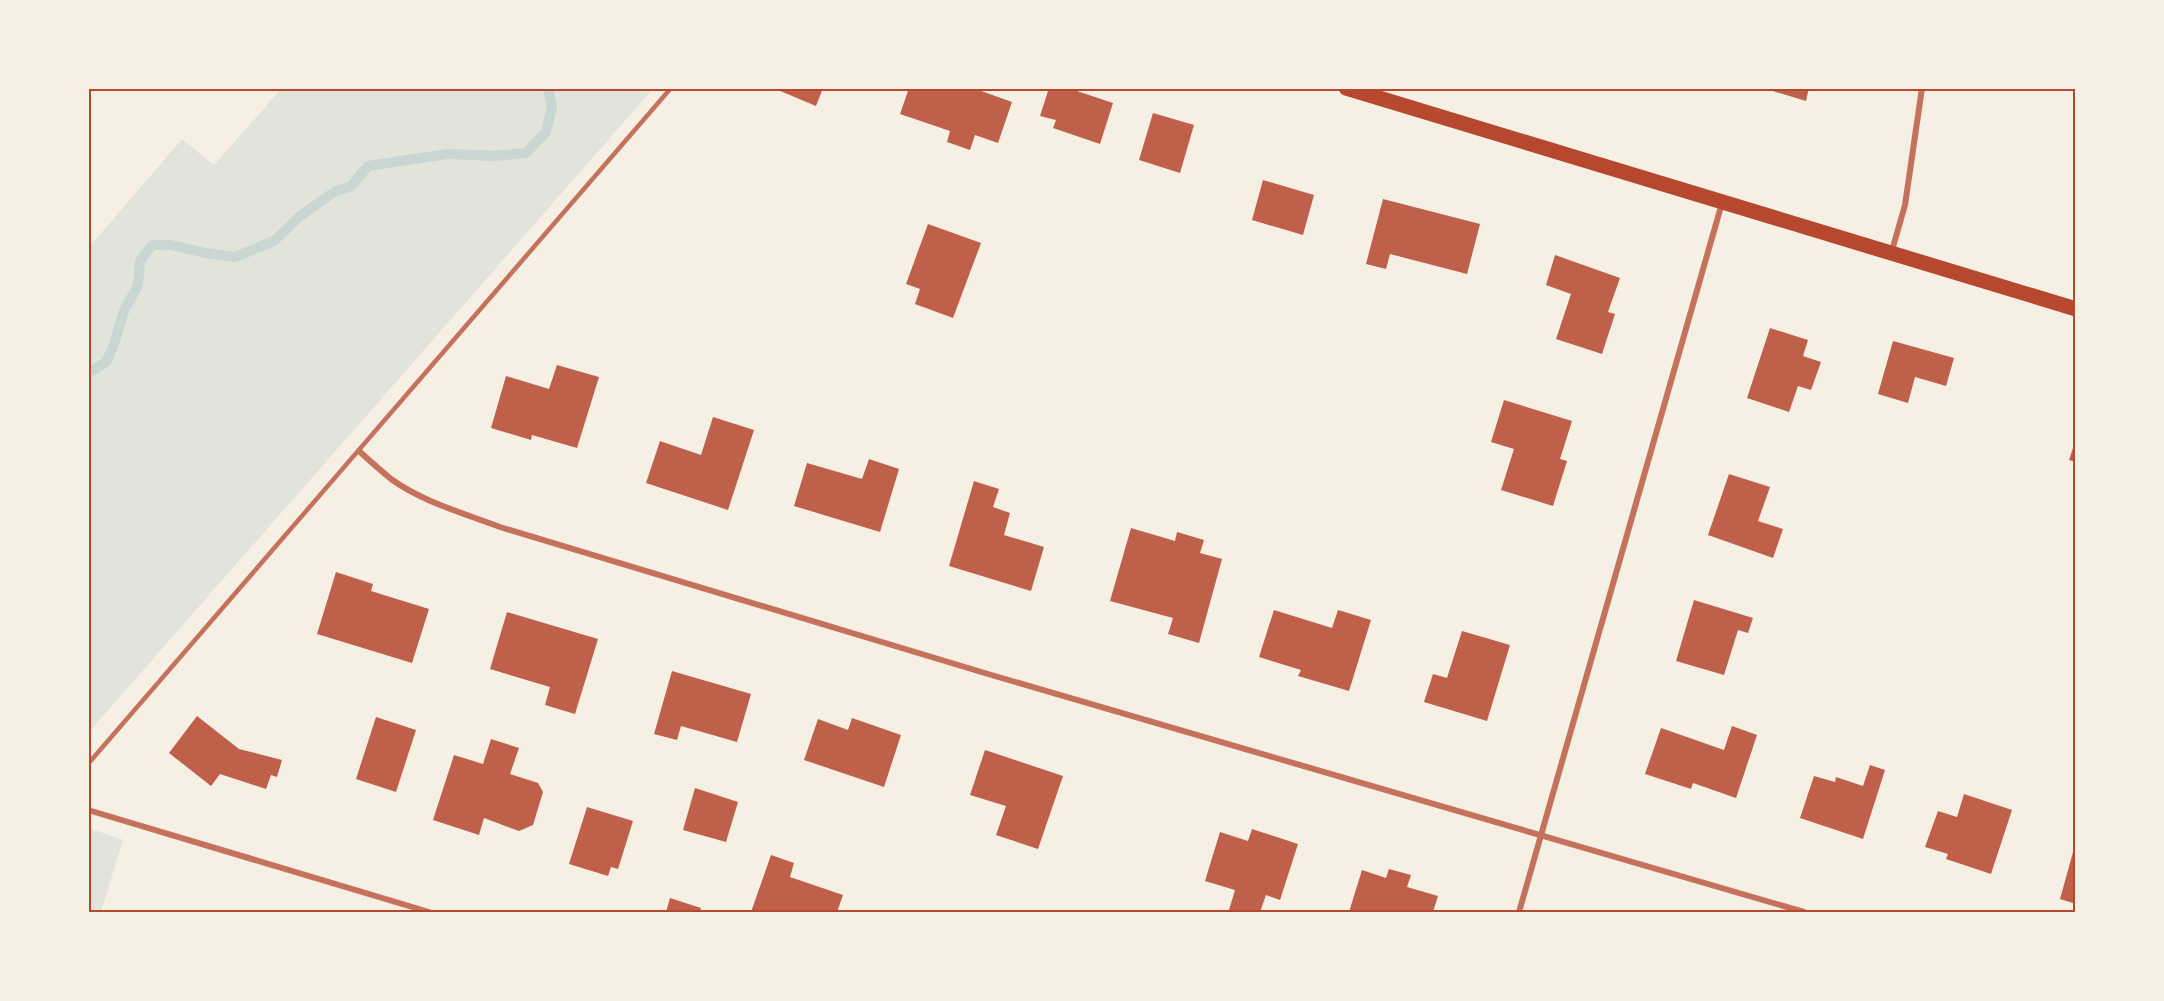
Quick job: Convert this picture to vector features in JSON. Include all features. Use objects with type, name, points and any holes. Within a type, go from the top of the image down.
[{"type":"main road","points":[[1346,88],[2076,309]]},
{"type":"street","points":[[1891,254],[1905,205],[1922,88]]},
{"type":"street","points":[[1519,912],[1722,203]]},
{"type":"street","points":[[359,451],[393,480],[410,490],[500,527],[976,671],[1804,912]]},
{"type":"street","points":[[88,810],[429,912]]},
{"type":"lane","points":[[88,764],[670,88]]},
{"type":"shaded area","points":[[281,89],[653,89],[89,732],[89,247],[182,139],[214,165]]},
{"type":"shaded area","points":[[89,828],[123,840],[101,912],[89,912]]},
{"type":"building","points":[[773,88],[823,88],[816,106]]},
{"type":"building","points":[[909,88],[973,88],[1012,102],[998,143],[975,135],[970,150],[947,142],[950,131],[900,114]]},
{"type":"building","points":[[1049,88],[1068,88],[1113,103],[1100,144],[1053,128],[1056,120],[1040,116]]},
{"type":"building","points":[[1763,88],[1809,88],[1806,101]]},
{"type":"building","points":[[1153,113],[1194,125],[1180,173],[1139,160]]},
{"type":"building","points":[[1263,180],[1314,195],[1303,235],[1252,220]]},
{"type":"building","points":[[1383,199],[1480,224],[1467,274],[1390,254],[1386,269],[1366,264]]},
{"type":"building","points":[[928,224],[981,243],[953,318],[915,304],[920,289],[906,284]]},
{"type":"building","points":[[1555,255],[1620,278],[1608,312],[1615,314],[1602,354],[1556,339],[1571,294],[1546,285]]},
{"type":"building","points":[[1770,328],[1808,340],[1803,356],[1821,362],[1811,390],[1798,386],[1789,412],[1747,398]]},
{"type":"building","points":[[1893,341],[1954,358],[1946,386],[1915,377],[1908,403],[1878,394]]},
{"type":"building","points":[[557,365],[599,377],[577,448],[532,435],[531,440],[491,428],[506,376],[549,389]]},
{"type":"building","points":[[1504,400],[1572,421],[1560,459],[1567,461],[1553,506],[1501,490],[1514,449],[1491,442]]},
{"type":"building","points":[[713,417],[754,430],[728,510],[646,483],[660,441],[701,455]]},
{"type":"building","points":[[2076,442],[2076,462],[2069,460]]},
{"type":"building","points":[[869,459],[899,469],[880,532],[794,506],[807,463],[862,479]]},
{"type":"building","points":[[1729,474],[1770,487],[1758,521],[1783,529],[1773,558],[1708,535]]},
{"type":"building","points":[[974,481],[999,489],[993,507],[1010,513],[1004,535],[1044,547],[1031,591],[949,566]]},
{"type":"building","points":[[1131,528],[1175,541],[1177,532],[1204,540],[1200,553],[1222,559],[1199,643],[1168,634],[1173,618],[1110,601]]},
{"type":"building","points":[[336,572],[373,584],[371,591],[429,609],[412,663],[317,634]]},
{"type":"building","points":[[1694,600],[1753,618],[1748,633],[1738,630],[1724,675],[1676,661]]},
{"type":"building","points":[[1274,610],[1332,628],[1338,610],[1371,620],[1349,691],[1298,676],[1301,670],[1259,657]]},
{"type":"building","points":[[507,612],[598,639],[575,714],[545,705],[550,687],[490,669]]},
{"type":"building","points":[[1462,631],[1510,645],[1487,721],[1424,702],[1433,674],[1447,678]]},
{"type":"building","points":[[672,671],[751,694],[737,742],[681,726],[677,740],[654,734]]},
{"type":"building","points":[[197,716],[239,749],[282,760],[277,777],[271,775],[266,789],[220,774],[211,786],[169,753]]},
{"type":"building","points":[[376,717],[416,730],[396,792],[356,779]]},
{"type":"building","points":[[852,718],[901,735],[884,787],[804,760],[818,719],[848,730]]},
{"type":"building","points":[[1732,726],[1757,735],[1736,798],[1693,783],[1691,789],[1645,774],[1661,728],[1724,750]]},
{"type":"building","points":[[491,739],[519,748],[510,774],[538,783],[543,792],[533,825],[519,831],[484,818],[479,835],[433,820],[454,755],[483,764]]},
{"type":"building","points":[[985,750],[1063,776],[1038,849],[996,835],[1006,806],[970,795]]},
{"type":"building","points":[[1870,765],[1885,770],[1863,839],[1800,818],[1814,776],[1835,782],[1836,777],[1863,786]]},
{"type":"building","points":[[695,788],[738,802],[726,842],[683,830]]},
{"type":"building","points":[[1964,794],[2012,810],[1991,874],[1946,859],[1948,854],[1925,847],[1938,811],[1957,817]]},
{"type":"building","points":[[587,807],[633,821],[618,869],[611,867],[608,876],[569,864]]},
{"type":"building","points":[[1252,829],[1298,844],[1280,900],[1266,895],[1260,912],[1229,910],[1235,890],[1205,881],[1220,832],[1248,841]]},
{"type":"building","points":[[2073,852],[2076,853],[2076,904],[2060,899]]},
{"type":"building","points":[[771,855],[794,863],[790,877],[843,895],[837,912],[751,912]]},
{"type":"building","points":[[1389,869],[1411,875],[1407,887],[1438,896],[1433,912],[1349,912],[1362,870],[1386,878]]},
{"type":"building","points":[[670,898],[701,908],[700,912],[666,912]]},
{"type":"waterway","points":[[88,373],[106,362],[124,311],[138,285],[140,261],[152,245],[171,245],[235,257],[274,241],[299,217],[334,192],[351,186],[368,166],[447,154],[496,156],[526,153],[546,132],[552,107],[548,88]]}]
